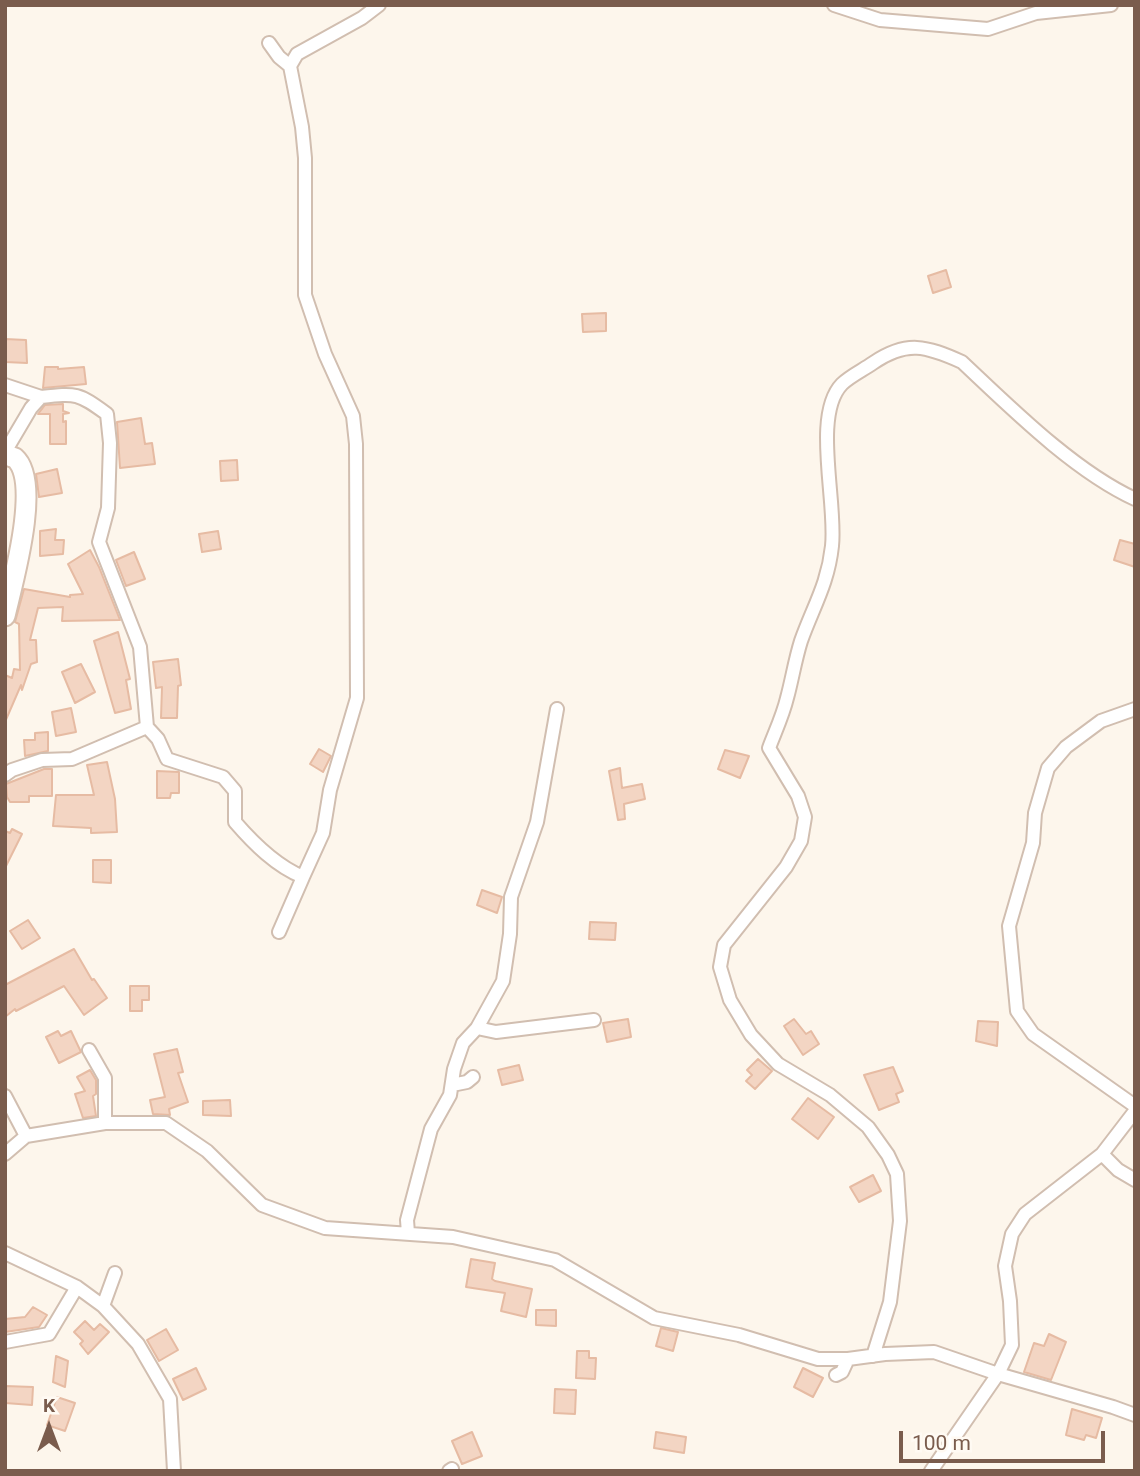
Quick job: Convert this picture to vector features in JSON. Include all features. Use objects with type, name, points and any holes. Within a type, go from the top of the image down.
[{"type":"main road","points":[[5,453],[15,458],[23,472],[27,500],[5,617]]},
{"type":"street","points":[[290,66],[297,54],[362,18],[379,5]]},
{"type":"street","points":[[834,5],[880,20],[988,29],[1036,13],[1111,5]]},
{"type":"street","points":[[269,43],[290,66],[302,127],[305,295],[325,354],[353,416],[356,444],[356,698],[330,790],[323,833],[279,932]]},
{"type":"street","points":[[873,1356],[890,1302],[900,1222],[897,1174],[888,1155],[868,1127],[830,1095],[778,1064],[751,1035],[730,1000],[720,967],[724,945],[786,867],[801,841],[804,817],[798,796],[769,748],[786,702],[801,642],[824,588],[832,545],[833,505],[826,434],[830,406],[841,385],[880,358],[900,348],[920,348],[942,353],[962,362],[1076,463],[1112,488],[1135,499]]},
{"type":"street","points":[[5,385],[41,397],[65,394],[82,396],[107,414],[110,443],[108,508],[99,541],[140,647],[147,727],[158,739],[167,759],[223,777],[235,791],[235,822],[287,870],[303,877]]},
{"type":"street","points":[[5,453],[31,408],[41,397]]},
{"type":"street","points":[[408,1233],[407,1220],[431,1129],[450,1095],[454,1069],[463,1043],[477,1028],[503,981],[510,934],[511,897],[537,821],[557,709]]},
{"type":"street","points":[[931,1471],[998,1374],[1012,1345],[1005,1266],[1012,1234],[1025,1214],[1101,1154],[1135,1109],[1033,1034],[1025,1023],[1017,1011],[1009,926],[1033,842],[1035,813],[1048,768],[1066,747],[1101,721],[1135,709]]},
{"type":"street","points":[[5,775],[43,760],[72,759],[147,727]]},
{"type":"street","points":[[477,1028],[496,1032],[594,1020]]},
{"type":"street","points":[[89,1050],[105,1079],[105,1123]]},
{"type":"street","points":[[452,1085],[467,1082],[473,1077]]},
{"type":"street","points":[[5,1096],[26,1136]]},
{"type":"street","points":[[5,1154],[26,1136],[105,1123],[166,1123],[207,1151],[262,1205],[325,1228],[453,1237],[555,1260],[605,1287],[653,1318],[739,1335],[818,1359],[934,1352],[1135,1415]]},
{"type":"street","points":[[1101,1154],[1135,1181]]},
{"type":"street","points":[[5,1253],[77,1287],[103,1306],[138,1344],[170,1399],[174,1471]]},
{"type":"street","points":[[103,1306],[115,1273]]},
{"type":"street","points":[[5,1342],[49,1334],[77,1287]]},
{"type":"street","points":[[836,1375],[842,1372],[848,1359]]},
{"type":"building","points":[[946,270],[951,287],[933,293],[928,276]]},
{"type":"building","points":[[606,313],[606,331],[583,332],[582,314]]},
{"type":"building","points":[[5,339],[26,340],[27,363],[5,362]]},
{"type":"building","points":[[45,367],[84,367],[86,384],[43,388]]},
{"type":"building","points":[[63,404],[63,411],[69,413],[63,414],[63,422],[66,421],[66,444],[50,444],[50,414],[38,414],[45,405]]},
{"type":"building","points":[[141,418],[145,444],[152,443],[155,464],[120,468],[117,422]]},
{"type":"building","points":[[237,460],[238,480],[221,481],[220,461]]},
{"type":"building","points":[[57,469],[62,493],[39,497],[36,474]]},
{"type":"building","points":[[56,529],[55,540],[64,540],[63,554],[40,556],[40,531]]},
{"type":"building","points":[[218,531],[221,549],[202,552],[199,534]]},
{"type":"building","points":[[1120,540],[1135,544],[1135,567],[1114,560]]},
{"type":"building","points":[[90,550],[120,620],[62,621],[63,607],[38,608],[30,640],[36,640],[37,662],[31,664],[22,690],[21,685],[5,722],[5,675],[12,678],[14,669],[20,670],[19,624],[15,622],[24,589],[70,597],[83,594],[68,564]]},
{"type":"building","points":[[134,552],[145,579],[126,586],[116,560]]},
{"type":"building","points":[[118,632],[130,679],[126,680],[131,709],[115,713],[94,641]]},
{"type":"building","points":[[178,659],[181,685],[178,686],[177,718],[161,718],[162,687],[156,688],[153,662]]},
{"type":"building","points":[[81,664],[95,692],[75,703],[62,672]]},
{"type":"building","points":[[71,708],[76,732],[56,736],[52,712]]},
{"type":"building","points":[[48,732],[48,751],[25,756],[24,740],[35,740],[35,733]]},
{"type":"building","points":[[319,749],[331,756],[323,772],[310,764]]},
{"type":"building","points":[[725,750],[749,756],[740,778],[718,769]]},
{"type":"building","points":[[107,762],[115,799],[117,832],[91,833],[91,828],[53,826],[56,795],[94,795],[87,765]]},
{"type":"building","points":[[620,768],[622,788],[642,784],[645,799],[624,804],[625,819],[618,820],[609,771]]},
{"type":"building","points":[[44,769],[52,769],[52,796],[29,796],[29,802],[10,802],[6,784]]},
{"type":"building","points":[[157,771],[179,772],[179,793],[171,793],[170,798],[157,798]]},
{"type":"building","points":[[12,829],[22,834],[5,868],[5,831],[10,833]]},
{"type":"building","points":[[93,860],[111,860],[111,883],[93,882]]},
{"type":"building","points":[[482,890],[502,897],[497,913],[477,905]]},
{"type":"building","points":[[28,920],[40,938],[22,949],[10,931]]},
{"type":"building","points":[[590,922],[616,923],[615,940],[589,939]]},
{"type":"building","points":[[74,949],[92,980],[94,979],[107,998],[84,1015],[64,986],[16,1011],[15,1009],[5,1017],[5,985]]},
{"type":"building","points":[[130,986],[149,986],[149,1000],[142,1000],[142,1011],[130,1011]]},
{"type":"building","points":[[628,1019],[631,1037],[607,1042],[603,1023]]},
{"type":"building","points":[[794,1019],[806,1034],[811,1031],[819,1044],[803,1055],[784,1026]]},
{"type":"building","points":[[978,1021],[998,1022],[997,1046],[976,1041]]},
{"type":"building","points":[[58,1031],[61,1036],[71,1031],[81,1052],[59,1063],[46,1037]]},
{"type":"building","points":[[177,1049],[183,1072],[178,1073],[188,1102],[169,1109],[170,1115],[153,1114],[150,1100],[165,1097],[154,1054]]},
{"type":"building","points":[[758,1059],[772,1071],[755,1089],[746,1081],[752,1075],[747,1070]]},
{"type":"building","points":[[519,1065],[523,1080],[502,1085],[498,1070]]},
{"type":"building","points":[[893,1067],[903,1091],[896,1094],[899,1102],[879,1110],[864,1075]]},
{"type":"building","points":[[90,1070],[96,1080],[96,1094],[93,1096],[96,1116],[83,1118],[75,1094],[85,1091],[77,1077]]},
{"type":"building","points":[[808,1098],[834,1117],[818,1139],[792,1119]]},
{"type":"building","points":[[230,1100],[231,1116],[203,1115],[203,1101]]},
{"type":"building","points":[[873,1175],[881,1191],[859,1202],[850,1187]]},
{"type":"building","points":[[471,1259],[495,1263],[492,1279],[495,1281],[532,1289],[526,1317],[501,1311],[505,1293],[466,1287]]},
{"type":"building","points":[[33,1307],[47,1315],[39,1327],[5,1332],[5,1319],[25,1317]]},
{"type":"building","points":[[536,1310],[556,1310],[556,1326],[536,1325]]},
{"type":"building","points":[[85,1321],[94,1330],[100,1324],[109,1332],[88,1354],[80,1344],[83,1341],[74,1332]]},
{"type":"building","points":[[661,1328],[678,1332],[673,1351],[656,1346]]},
{"type":"building","points":[[166,1329],[178,1350],[159,1361],[147,1340]]},
{"type":"building","points":[[1049,1334],[1066,1342],[1051,1380],[1024,1372],[1034,1343],[1044,1346]]},
{"type":"building","points":[[577,1351],[589,1351],[589,1358],[596,1358],[595,1379],[576,1378]]},
{"type":"building","points":[[56,1356],[68,1361],[65,1387],[53,1382]]},
{"type":"building","points":[[196,1368],[206,1389],[183,1400],[173,1379]]},
{"type":"building","points":[[803,1368],[823,1378],[813,1397],[794,1387]]},
{"type":"building","points":[[5,1386],[33,1387],[32,1405],[5,1403]]},
{"type":"building","points":[[555,1389],[576,1390],[575,1414],[554,1413]]},
{"type":"building","points":[[57,1397],[75,1403],[65,1431],[47,1425]]},
{"type":"building","points":[[1072,1409],[1102,1418],[1096,1438],[1086,1435],[1084,1440],[1066,1435]]},
{"type":"building","points":[[472,1432],[482,1456],[462,1464],[452,1441]]},
{"type":"building","points":[[656,1432],[686,1437],[684,1453],[654,1448]]}]
